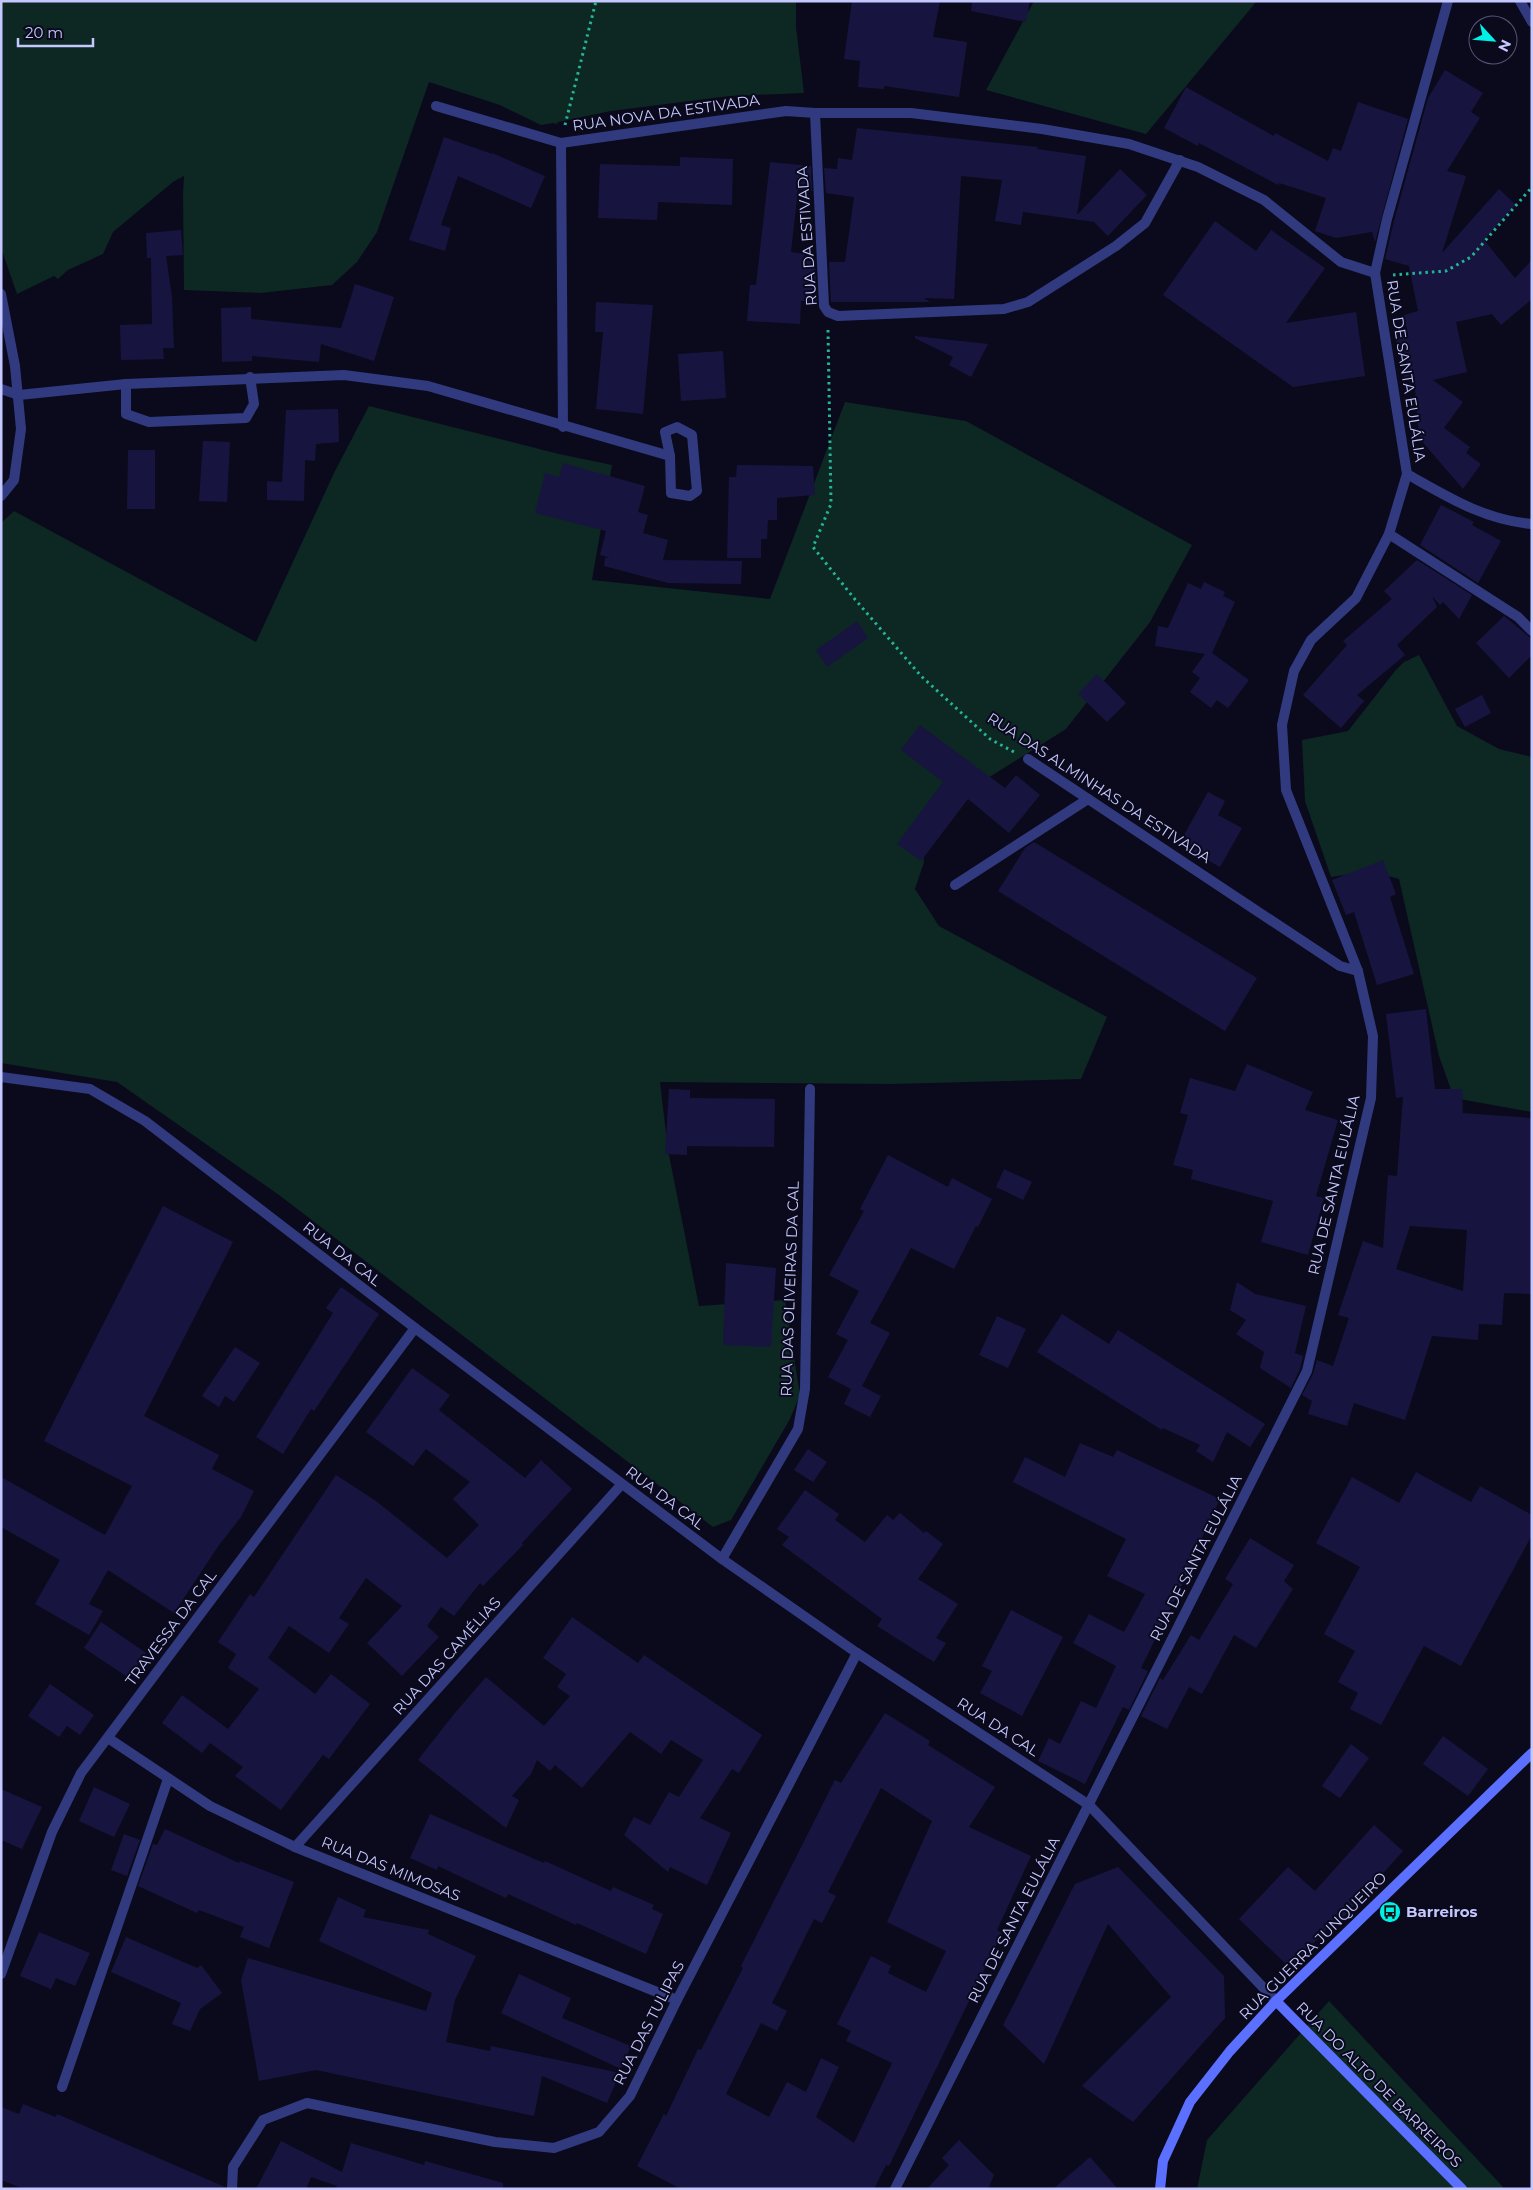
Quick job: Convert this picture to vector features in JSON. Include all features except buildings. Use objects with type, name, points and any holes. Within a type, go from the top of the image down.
[{"type":"street","name":"RUA DE SANTA EULÁLIA","points":[[895,2189],[1307,1371],[1371,1098],[1373,1036],[1358,971],[1286,790],[1282,725],[1294,671],[1311,640],[1356,598],[1390,534],[1408,474],[1375,273],[1387,219],[1448,1]]},
{"type":"street","points":[[1520,1],[1532,22]]},
{"type":"street","name":"RUA NOVA DA ESTIVADA","points":[[436,106],[561,143],[786,111],[815,113]]},
{"type":"street","points":[[815,113],[911,113],[1042,129],[1129,144],[1198,167],[1264,200],[1341,262],[1375,273]]},
{"type":"street","name":"RUA DA ESTIVADA","points":[[815,113],[824,306],[828,312],[838,316],[1004,309],[1028,302],[1116,246],[1145,223],[1180,160]]},
{"type":"street","points":[[561,143],[563,427]]},
{"type":"street","points":[[1,294],[15,366],[21,429],[14,480],[1,496]]},
{"type":"street","points":[[1,389],[19,395],[126,384],[250,377],[344,375],[428,386],[563,427],[670,456]]},
{"type":"street","points":[[126,384],[126,414],[149,422],[246,418],[254,404],[250,377]]},
{"type":"street","points":[[677,427],[692,435],[697,491],[690,496],[671,493],[670,456],[665,432],[677,427]]},
{"type":"street","points":[[1408,474],[1465,507],[1515,522],[1532,524]]},
{"type":"street","points":[[1390,534],[1518,617],[1532,631]]},
{"type":"street","name":"RUA DAS ALMINHAS DA ESTIVADA","points":[[1028,759],[1340,966],[1358,971]]},
{"type":"street","points":[[955,885],[1088,799]]},
{"type":"street","name":"RUA DA CAL","points":[[1,1076],[90,1089],[145,1121],[621,1485],[722,1559],[858,1653],[1089,1805],[1276,2002]]},
{"type":"street","name":"RUA DAS OLIVEIRAS DA CAL","points":[[722,1559],[798,1429],[805,1389],[810,1089]]},
{"type":"street","name":"TRAVESSA DA CAL","points":[[1,1974],[52,1832],[81,1773],[415,1328]]},
{"type":"street","name":"RUA DAS CAMÉLIAS","points":[[295,1847],[621,1485]]},
{"type":"street","name":"RUA DAS TULIPAS","points":[[232,2189],[233,2167],[263,2120],[307,2103],[495,2142],[554,2148],[599,2132],[630,2096],[677,2000],[858,1653]]},
{"type":"street","name":"RUA DAS MIMOSAS","points":[[108,1738],[210,1806],[295,1847],[677,2000]]},
{"type":"street","name":"RUA GUERRA JUNQUEIRO","points":[[1160,2189],[1163,2161],[1190,2102],[1230,2050],[1276,2002],[1532,1752]]},
{"type":"street","points":[[62,2087],[168,1779]]},
{"type":"street","name":"RUA DO ALTO DE BARREIROS","points":[[1276,2002],[1462,2189]]},
{"type":"path","points":[[561,143],[596,1]]},
{"type":"path","points":[[1375,273],[1398,276],[1446,271],[1471,258],[1532,187]]},
{"type":"path","name":"RUA DAS ALMINHAS DA ESTIVADA","points":[[828,312],[832,504],[813,548],[921,676],[990,739],[1028,759]]},
{"type":"green space","points":[[1,1],[796,1],[796,27],[804,93],[729,96],[611,111],[558,122],[557,124],[541,125],[500,105],[429,82],[377,232],[357,262],[332,285],[261,293],[184,290],[184,176],[173,182],[113,232],[103,254],[68,270],[58,279],[54,276],[17,294],[1,248]]},
{"type":"green space","points":[[1034,1],[1257,1],[1146,134],[986,90]]},
{"type":"green space","points":[[845,402],[966,421],[1192,545],[1150,622],[1066,729],[921,820],[924,862],[915,889],[939,926],[1107,1017],[1081,1079],[891,1084],[660,1082],[668,1150],[699,1306],[785,1300],[800,1395],[790,1419],[731,1520],[713,1527],[279,1195],[117,1082],[1,1063],[1,523],[14,511],[256,642],[335,471],[369,406],[559,454],[612,465],[592,580],[770,599]]},
{"type":"green space","points":[[1419,655],[1457,726],[1499,749],[1532,757],[1532,1112],[1454,1098],[1439,1056],[1399,879],[1371,871],[1331,877],[1305,801],[1302,740],[1348,731],[1395,671],[1404,662]]},
{"type":"green space","points":[[1329,2001],[1505,2189],[1197,2189],[1207,2140]]},
{"type":"place","name":"Barreiros","points":[[1390,1912]]}]
